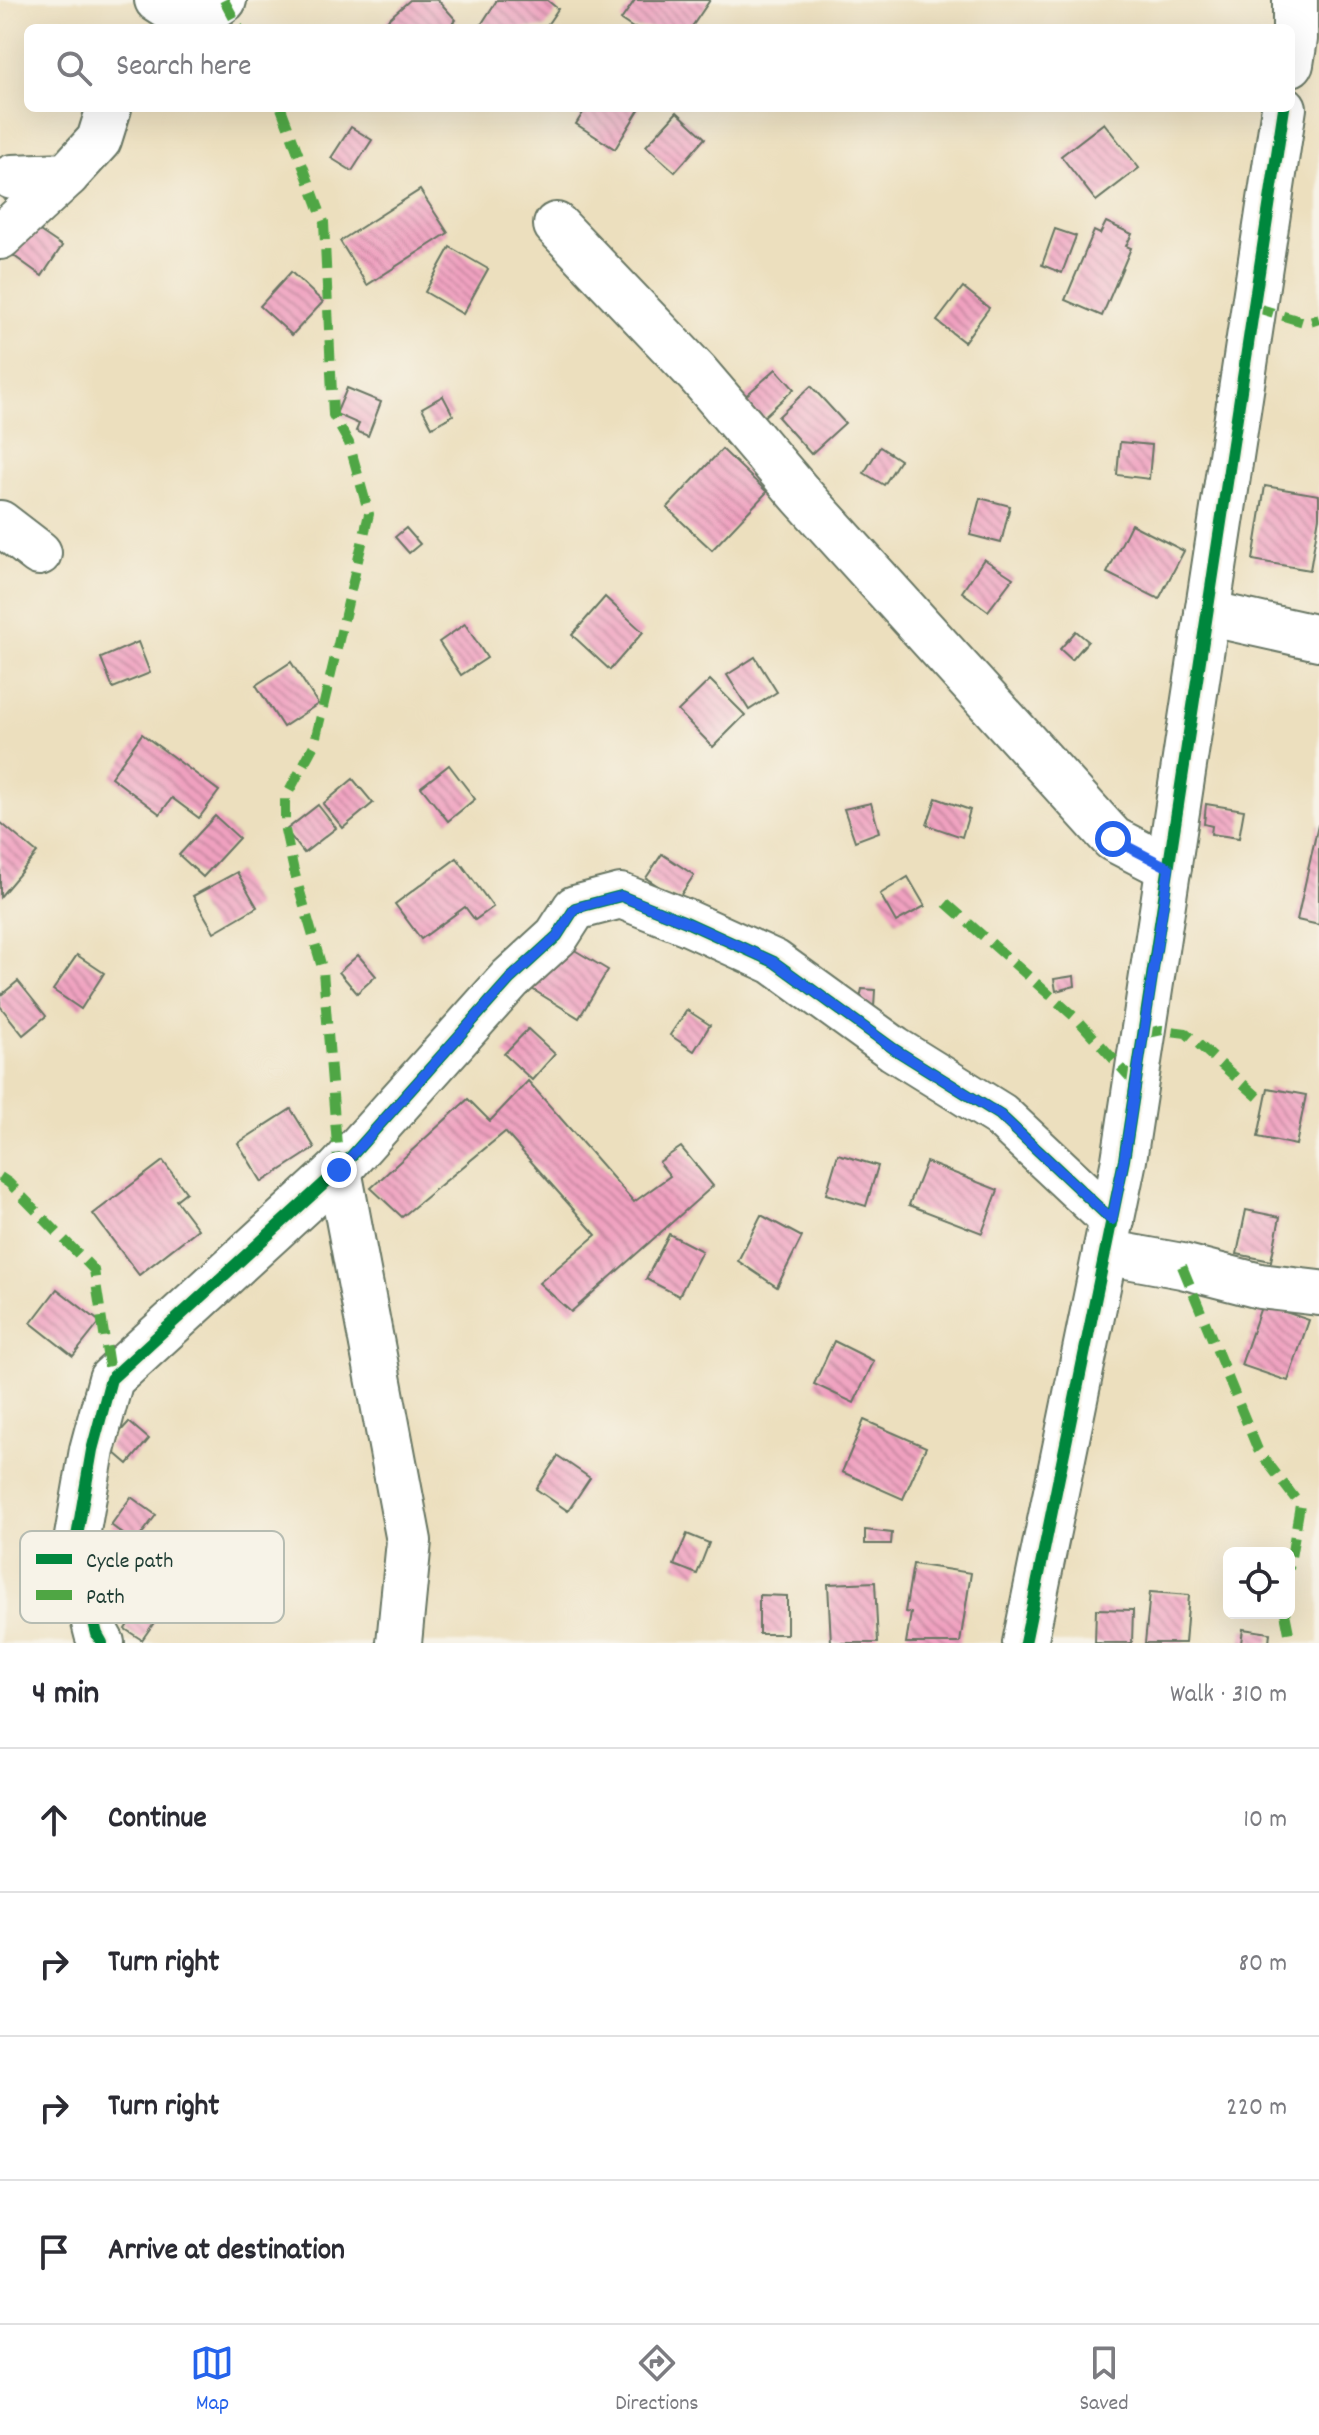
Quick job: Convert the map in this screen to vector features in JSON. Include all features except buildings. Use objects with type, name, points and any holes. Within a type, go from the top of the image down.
[{"type":"street","points":[[0,237],[67,175],[99,140],[108,112]]},
{"type":"street","points":[[1025,1643],[1124,1160],[1283,112]]},
{"type":"street","points":[[12,177],[67,175]]},
{"type":"street","points":[[556,225],[697,373],[812,507],[1103,829],[1113,839],[1169,868]]},
{"type":"street","points":[[0,523],[39,553]]},
{"type":"street","points":[[1207,613],[1319,638]]},
{"type":"street","points":[[78,1531],[92,1450],[111,1379],[339,1170],[510,979],[557,936],[575,908],[621,896],[774,962],[894,1049],[1000,1115],[1108,1236],[1182,1266],[1260,1286],[1319,1293]]},
{"type":"street","points":[[339,1170],[409,1541],[399,1643]]},
{"type":"street","points":[[94,1623],[102,1643]]},
{"type":"marked path","points":[[224,0],[237,24]]},
{"type":"marked path","points":[[283,112],[324,222],[333,415],[349,443],[369,514],[314,745],[285,799],[285,830],[294,871],[323,971],[339,1170]]},
{"type":"marked path","points":[[1254,307],[1307,323],[1319,319]]},
{"type":"marked path","points":[[946,903],[1079,1021],[1135,1083]]},
{"type":"marked path","points":[[1143,1034],[1162,1030],[1186,1033],[1259,1098]]},
{"type":"marked path","points":[[0,1177],[94,1270],[111,1379]]},
{"type":"marked path","points":[[1182,1266],[1258,1450],[1300,1505],[1293,1547]]},
{"type":"marked path","points":[[1286,1619],[1291,1643]]},
{"type":"cycle path","points":[[1025,1643],[1124,1160],[1283,112]]},
{"type":"cycle path","points":[[78,1531],[92,1450],[111,1379],[339,1170],[510,979],[557,936],[575,908],[621,896],[774,962],[894,1049],[1000,1115],[1112,1220]]},
{"type":"cycle path","points":[[94,1623],[102,1643]]},
{"type":"route","points":[[339,1170],[510,979],[557,936],[575,908],[621,896],[774,962],[894,1049],[1000,1115],[1112,1220],[1169,868],[1113,839]]}]
